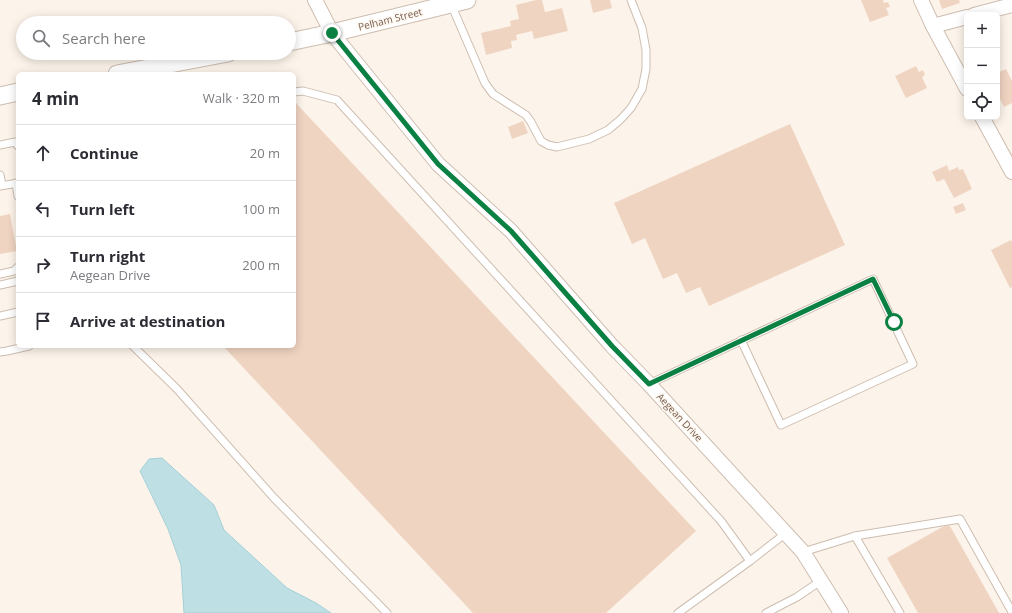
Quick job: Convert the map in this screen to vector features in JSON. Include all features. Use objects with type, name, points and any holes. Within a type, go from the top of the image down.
[{"type":"street","name":"Aegean Drive","points":[[315,0],[332,33],[438,164],[511,231],[612,346],[649,384],[786,533],[803,552],[822,580],[841,613]]},
{"type":"street","points":[[921,0],[933,26],[964,84]]},
{"type":"street","name":"Pelham Street","points":[[296,41],[459,2]]},
{"type":"street","points":[[985,12],[1012,5]]},
{"type":"street","points":[[933,26],[964,18]]},
{"type":"street","points":[[130,72],[192,60]]},
{"type":"street","points":[[0,96],[16,92]]},
{"type":"street","points":[[984,120],[1012,172]]},
{"type":"lane","points":[[459,2],[485,83],[494,94],[526,115],[541,141],[548,145],[557,147],[589,139],[608,130],[631,108],[642,89],[646,69],[646,50],[642,28],[631,0]]},
{"type":"lane","points":[[296,92],[303,90],[337,100],[721,521],[750,561]]},
{"type":"lane","points":[[0,145],[15,142],[16,143]]},
{"type":"lane","points":[[0,175],[1,186],[16,183]]},
{"type":"lane","points":[[0,274],[14,271],[16,269]]},
{"type":"lane","points":[[649,384],[742,340],[873,279],[913,364],[781,425],[742,340]]},
{"type":"lane","points":[[0,285],[16,281]]},
{"type":"lane","points":[[0,316],[16,312]]},
{"type":"lane","points":[[0,352],[20,348]]},
{"type":"lane","points":[[135,348],[177,389],[274,498],[387,613]]},
{"type":"lane","points":[[803,552],[855,536],[960,519],[1012,612]]},
{"type":"lane","points":[[678,613],[786,533]]},
{"type":"lane","points":[[855,536],[900,613]]},
{"type":"lane","points":[[766,613],[822,580]]},
{"type":"water","points":[[162,458],[214,505],[224,530],[287,588],[316,603],[331,613],[184,613],[181,565],[168,529],[140,471],[149,459]]},
{"type":"building","points":[[542,0],[545,12],[562,8],[568,31],[534,39],[532,31],[516,35],[517,40],[511,41],[512,48],[486,55],[481,33],[511,26],[510,21],[519,19],[516,5]]},
{"type":"building","points":[[590,0],[610,0],[612,8],[593,13]]},
{"type":"building","points":[[861,0],[883,0],[884,3],[888,2],[890,7],[886,8],[889,15],[870,22]]},
{"type":"building","points":[[939,0],[959,0],[960,3],[942,9]]},
{"type":"building","points":[[916,66],[919,72],[923,70],[925,75],[922,77],[927,88],[906,98],[895,76]]},
{"type":"building","points":[[1006,69],[1012,81],[1012,103],[1004,107],[1000,99],[1000,72]]},
{"type":"building","points":[[296,103],[696,531],[606,613],[473,613],[225,348],[296,348]]},
{"type":"building","points":[[523,121],[528,133],[512,139],[508,127]]},
{"type":"building","points":[[790,124],[845,245],[709,306],[700,287],[686,293],[677,273],[663,279],[645,238],[632,244],[614,203]]},
{"type":"building","points":[[947,165],[949,171],[958,167],[959,170],[963,169],[972,189],[954,198],[944,179],[937,182],[932,172]]},
{"type":"building","points":[[963,203],[966,210],[956,214],[953,207]]},
{"type":"building","points":[[10,214],[16,251],[0,254],[0,216]]},
{"type":"building","points":[[1011,240],[1012,287],[1010,288],[991,250]]},
{"type":"building","points":[[946,525],[950,526],[999,613],[918,613],[887,558]]},
{"type":"route","points":[[332,33],[438,164],[511,231],[612,346],[649,384],[873,279],[894,322]]}]
